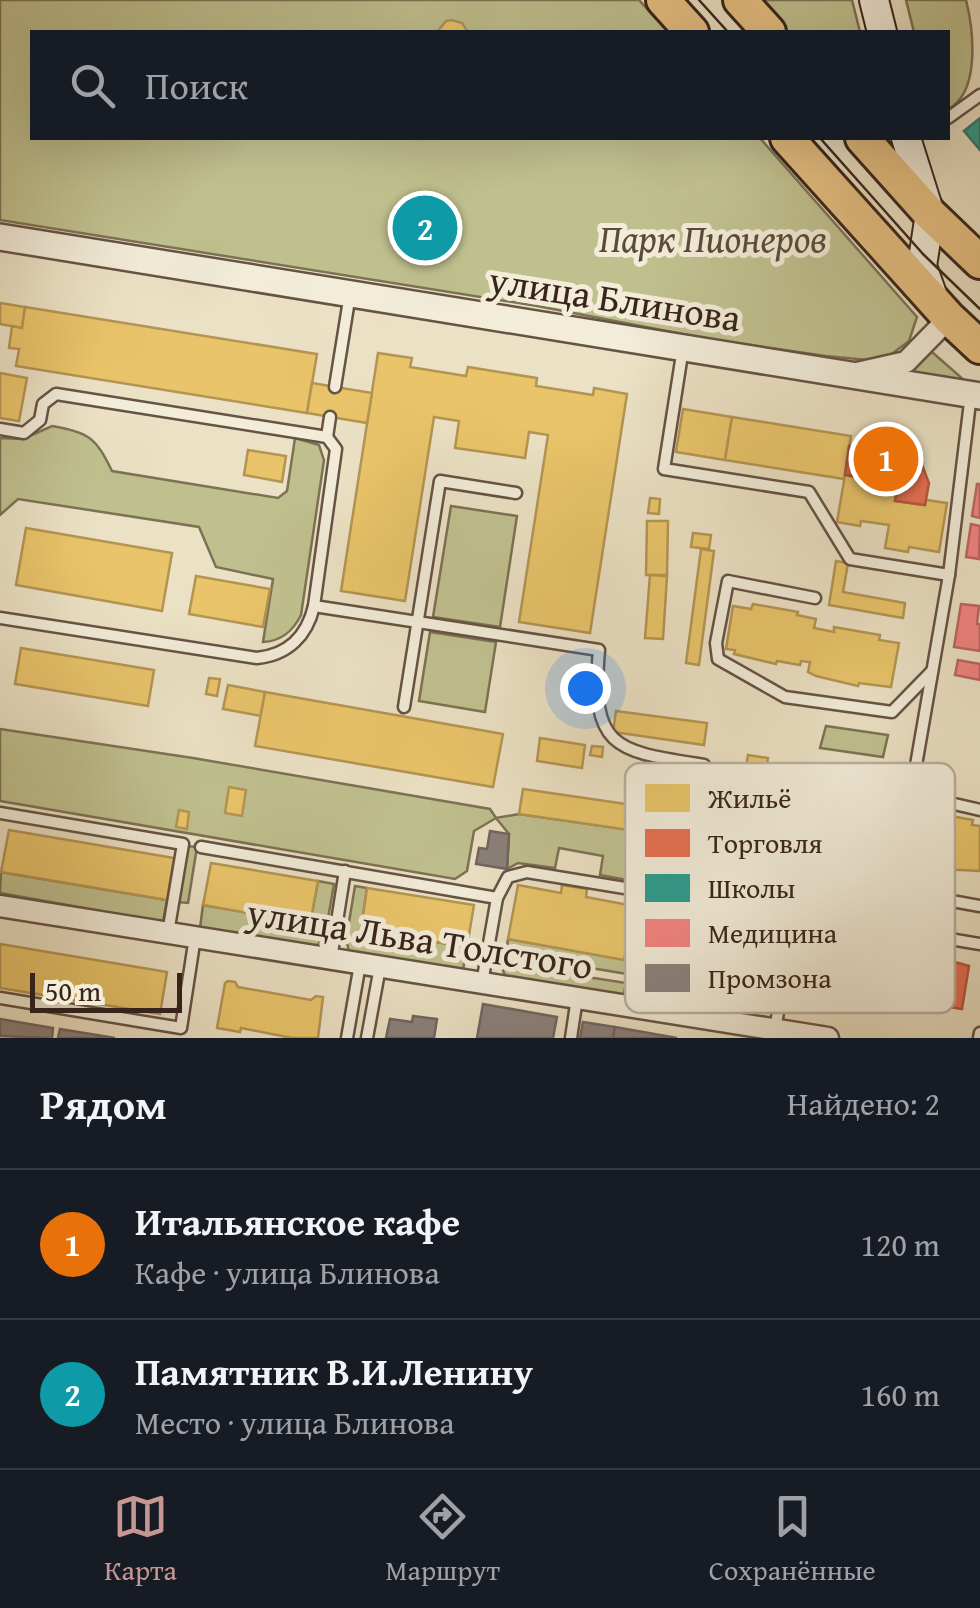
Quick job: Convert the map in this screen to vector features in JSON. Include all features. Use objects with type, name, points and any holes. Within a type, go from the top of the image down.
[{"type":"main road","points":[[663,0],[690,30]]},
{"type":"main road","points":[[740,0],[767,30]]},
{"type":"main road","points":[[874,0],[882,30]]},
{"type":"main road","points":[[789,140],[949,318],[980,347]]},
{"type":"main road","points":[[864,140],[930,214],[980,262]]},
{"type":"main road","points":[[907,140],[930,214],[922,266],[935,300],[949,318]]},
{"type":"street","name":"улица Блинова","points":[[0,237],[975,395]]},
{"type":"street","points":[[850,374],[906,362],[949,318]]},
{"type":"street","name":"улица Льва Толстого","points":[[0,906],[625,1005]]},
{"type":"street","name":"улица Льва Толстого","points":[[666,1013],[765,1032],[828,1038]]},
{"type":"lane","points":[[950,117],[980,95]]},
{"type":"lane","points":[[335,387],[350,293]]},
{"type":"lane","points":[[683,347],[664,469],[809,492],[850,558],[949,575]]},
{"type":"lane","points":[[0,429],[24,433],[40,420],[43,404],[56,394],[327,436]]},
{"type":"lane","points":[[916,763],[975,395]]},
{"type":"lane","points":[[0,618],[257,658],[282,652],[304,633],[314,606],[336,449],[327,436],[330,417]]},
{"type":"lane","points":[[404,707],[440,481],[516,493]]},
{"type":"lane","points":[[814,598],[728,581],[716,642],[718,659],[785,697],[892,712],[933,670]]},
{"type":"lane","points":[[314,606],[598,650],[598,711],[607,733],[638,755],[691,763]]},
{"type":"lane","points":[[955,804],[980,810]]},
{"type":"lane","points":[[0,813],[183,844],[168,933]]},
{"type":"lane","points":[[201,847],[497,898]]},
{"type":"lane","points":[[331,959],[346,872]]},
{"type":"lane","points":[[482,983],[497,898],[508,877],[527,872],[625,888]]},
{"type":"lane","points":[[955,901],[980,906]]},
{"type":"lane","points":[[0,998],[181,1028],[196,937]]},
{"type":"lane","points":[[955,940],[980,944]]},
{"type":"lane","points":[[348,1038],[370,965]]},
{"type":"lane","points":[[367,1038],[370,965]]},
{"type":"lane","points":[[570,1038],[577,998]]},
{"type":"green space","name":"Парк Пионеров","points":[[0,0],[639,0],[666,30],[30,30],[30,140],[762,140],[917,317],[909,341],[889,356],[868,360],[826,356],[0,220]]},
{"type":"green space","points":[[757,0],[852,0],[860,30],[785,30]]},
{"type":"green space","points":[[906,0],[966,0],[972,44],[970,76],[958,101],[950,107],[950,30],[914,30]]},
{"type":"green space","points":[[932,352],[964,380],[964,385],[913,373],[913,366]]},
{"type":"green space","points":[[52,426],[90,438],[112,471],[278,498],[287,491],[295,438],[319,445],[324,460],[301,615],[294,626],[281,637],[263,642],[273,579],[216,567],[199,527],[18,499],[0,515],[0,438],[23,439]]},
{"type":"green space","points":[[451,506],[517,516],[500,627],[433,617]]},
{"type":"green space","points":[[430,632],[496,642],[485,712],[419,701]]},
{"type":"green space","points":[[826,726],[888,735],[883,757],[820,748]]},
{"type":"green space","points":[[0,729],[490,809],[496,818],[474,831],[467,871],[455,879],[0,801]]},
{"type":"green space","points":[[519,814],[625,829],[625,880],[600,875],[603,856],[559,848],[555,868],[518,863],[507,869],[509,834],[496,818]]},
{"type":"green space","points":[[187,846],[197,847],[188,903],[177,902]]},
{"type":"green space","points":[[1,872],[167,900],[163,922],[0,893]]},
{"type":"green space","points":[[318,881],[334,884],[325,936],[316,947],[200,928],[203,905],[310,923]]},
{"type":"green space","points":[[355,886],[367,888],[361,930],[467,947],[463,970],[349,951],[346,940]]},
{"type":"green space","points":[[508,939],[625,959],[625,974],[506,954]]},
{"type":"green space","points":[[504,964],[625,983],[625,988],[623,997],[507,978]]},
{"type":"building: Жильё","points":[[446,21],[462,23],[467,30],[439,30]]},
{"type":"building: Жильё","points":[[0,303],[25,307],[22,328],[0,324]]},
{"type":"building: Жильё","points":[[25,307],[317,354],[307,413],[16,366],[19,349],[9,348],[12,326],[22,328]]},
{"type":"building: Жильё","points":[[378,353],[412,358],[410,367],[466,376],[468,367],[537,378],[536,386],[593,395],[594,388],[627,394],[590,633],[519,622],[548,435],[529,432],[525,458],[455,448],[459,421],[434,417],[405,601],[341,591]]},
{"type":"building: Жильё","points":[[0,373],[27,378],[19,421],[0,418]]},
{"type":"building: Жильё","points":[[312,383],[372,393],[367,423],[307,413]]},
{"type":"building: Жильё","points":[[683,409],[732,417],[725,460],[676,452]]},
{"type":"building: Жильё","points":[[732,417],[851,436],[844,479],[725,460]]},
{"type":"building: Жильё","points":[[248,450],[286,456],[282,482],[244,475]]},
{"type":"building: Жильё","points":[[877,474],[899,478],[895,501],[947,503],[939,552],[885,548],[889,525],[837,522],[845,475],[876,480]]},
{"type":"building: Жильё","points":[[650,498],[660,499],[659,514],[648,513]]},
{"type":"building: Жильё","points":[[647,521],[668,521],[667,575],[646,575]]},
{"type":"building: Жильё","points":[[26,528],[172,553],[162,611],[16,585]]},
{"type":"building: Жильё","points":[[693,533],[711,535],[709,549],[691,547]]},
{"type":"building: Жильё","points":[[701,549],[714,551],[699,665],[686,663]]},
{"type":"building: Жильё","points":[[836,561],[848,563],[843,592],[905,603],[903,618],[829,605]]},
{"type":"building: Жильё","points":[[650,575],[667,576],[663,639],[645,638]]},
{"type":"building: Жильё","points":[[196,576],[270,589],[263,627],[189,614]]},
{"type":"building: Жильё","points":[[753,604],[816,619],[814,628],[834,632],[834,627],[880,635],[879,640],[899,643],[891,687],[859,683],[858,686],[816,676],[808,672],[810,662],[776,664],[734,654],[735,650],[726,649],[733,606],[751,609]]},
{"type":"building: Жильё","points":[[21,648],[154,670],[148,706],[15,684]]},
{"type":"building: Жильё","points":[[209,678],[220,679],[217,696],[206,694]]},
{"type":"building: Жильё","points":[[228,685],[265,692],[261,716],[223,709]]},
{"type":"building: Жильё","points":[[265,692],[503,734],[493,787],[255,746]]},
{"type":"building: Жильё","points":[[616,711],[707,723],[704,745],[613,732]]},
{"type":"building: Жильё","points":[[540,738],[585,745],[582,768],[537,761]]},
{"type":"building: Жильё","points":[[592,746],[603,747],[602,757],[590,755]]},
{"type":"building: Жильё","points":[[748,755],[768,758],[767,763],[747,763]]},
{"type":"building: Жильё","points":[[229,787],[246,790],[242,816],[225,813]]},
{"type":"building: Жильё","points":[[523,789],[625,804],[625,829],[519,814]]},
{"type":"building: Жильё","points":[[179,810],[189,812],[187,829],[176,827]]},
{"type":"building: Жильё","points":[[955,817],[973,820],[972,825],[980,826],[980,871],[955,870]]},
{"type":"building: Жильё","points":[[9,830],[174,858],[167,900],[1,872]]},
{"type":"building: Жильё","points":[[211,863],[318,881],[310,924],[203,905]]},
{"type":"building: Жильё","points":[[518,885],[561,893],[562,885],[587,889],[586,897],[625,904],[624,960],[508,939]]},
{"type":"building: Жильё","points":[[367,888],[474,905],[467,947],[361,930]]},
{"type":"building: Жильё","points":[[0,944],[167,972],[160,1014],[0,988]]},
{"type":"building: Жильё","points":[[228,981],[238,987],[311,1000],[323,997],[318,1038],[217,1028]]},
{"type":"building: Торговля","points":[[849,446],[919,457],[929,483],[925,505],[895,501],[899,478],[877,474],[876,480],[845,475]]},
{"type":"building: Торговля","points":[[955,962],[969,966],[962,1009],[955,1008]]},
{"type":"building: Школы","points":[[980,118],[980,150],[964,131]]},
{"type":"building: Медицина","points":[[980,484],[980,518],[972,516]]},
{"type":"building: Медицина","points":[[971,524],[980,526],[979,559],[966,557]]},
{"type":"building: Медицина","points":[[961,604],[979,606],[980,651],[954,647]]},
{"type":"building: Медицина","points":[[958,660],[980,664],[980,680],[955,675]]},
{"type":"building: Промзона","points":[[490,831],[509,834],[507,869],[476,864],[479,848],[487,849]]},
{"type":"building: Промзона","points":[[483,1004],[557,1017],[553,1038],[477,1038]]},
{"type":"building: Промзона","points":[[413,1016],[437,1019],[434,1038],[386,1038],[390,1019],[412,1022]]},
{"type":"building: Промзона","points":[[0,1019],[53,1028],[52,1038],[0,1036]]},
{"type":"building: Промзона","points":[[583,1022],[615,1027],[613,1038],[580,1038]]},
{"type":"building: Промзона","points":[[615,1027],[677,1038],[613,1038]]},
{"type":"building: Промзона","points":[[60,1029],[115,1038],[58,1038]]},
{"type":"tram line","points":[[699,0],[726,30]]},
{"type":"tram line","points":[[822,140],[923,254],[980,309]]},
{"type":"place","name":"Памятник В.И.Ленину","points":[[425,228]]},
{"type":"place","name":"Итальянское кафе","points":[[886,459]]}]
